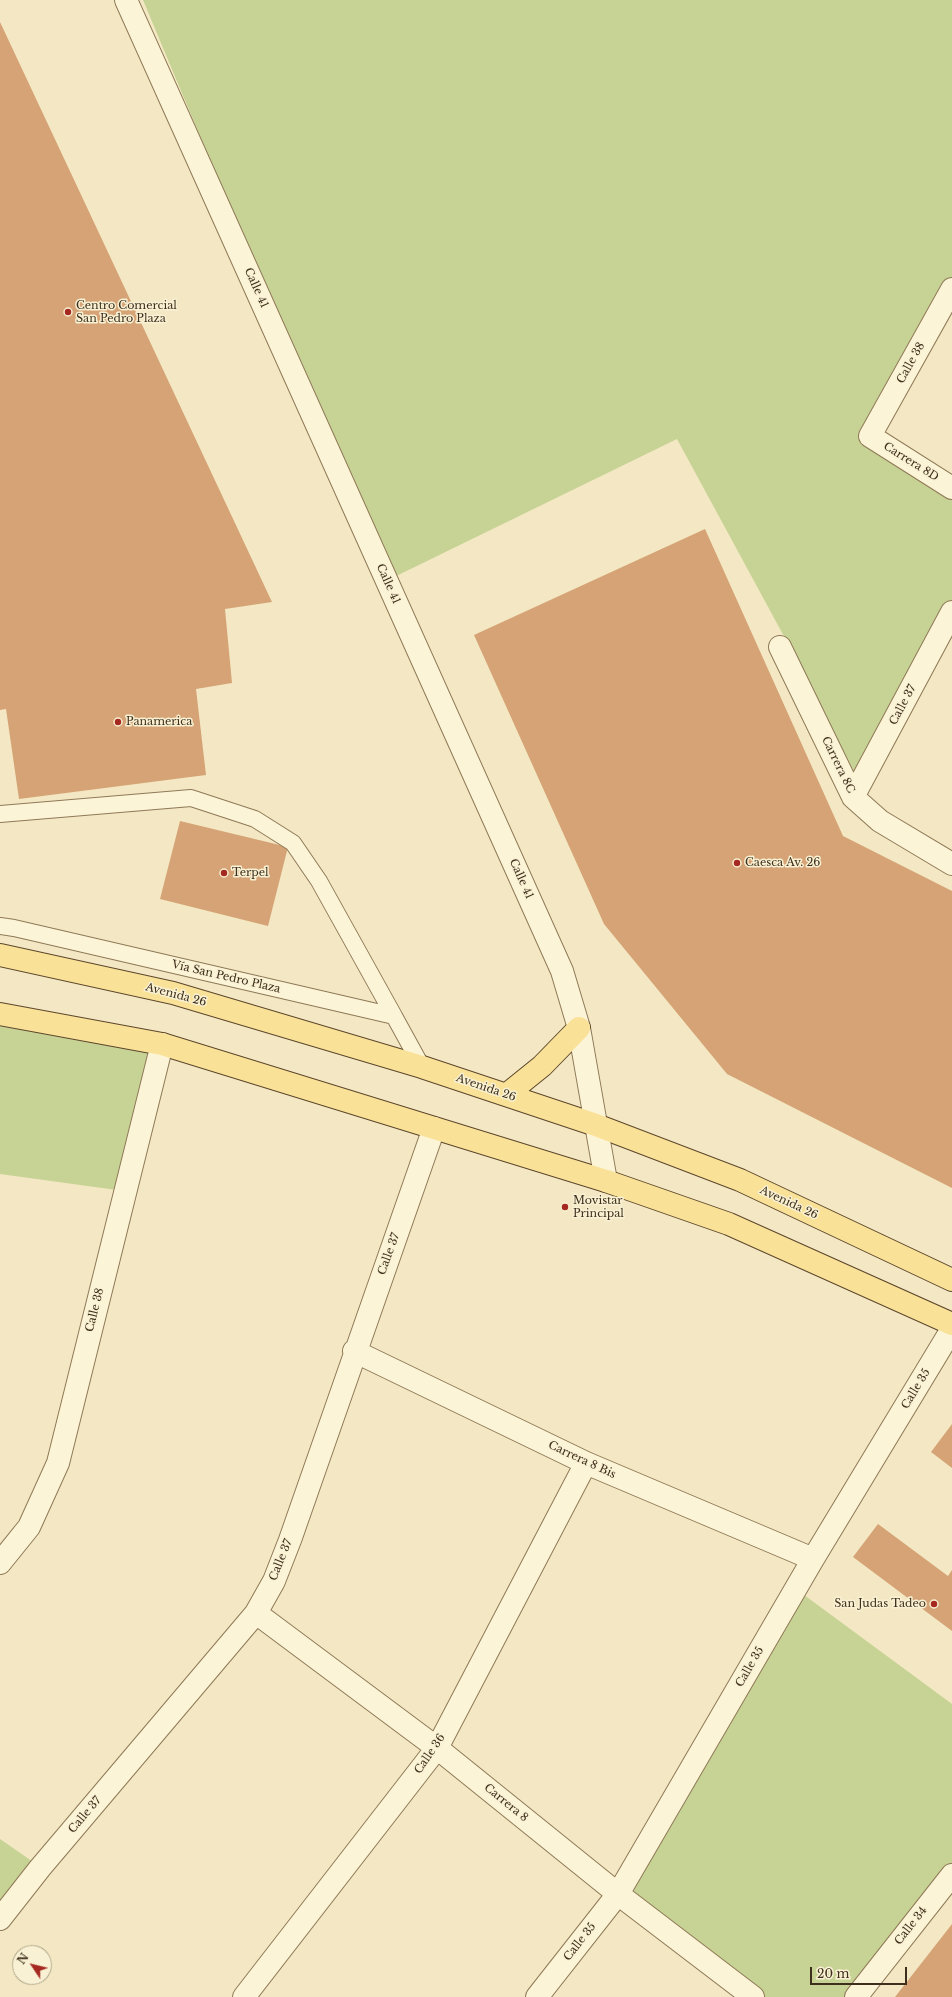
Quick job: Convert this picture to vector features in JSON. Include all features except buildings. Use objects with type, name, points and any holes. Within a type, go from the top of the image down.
[{"type":"main road","name":"Avenida 26","points":[[0,955],[173,994],[422,1067],[596,1125],[740,1180],[952,1280]]},
{"type":"main road","points":[[0,1014],[162,1044],[606,1181],[729,1224],[952,1324]]},
{"type":"main road","points":[[506,1095],[542,1066],[579,1028]]},
{"type":"street","name":"Calle 41","points":[[126,0],[562,971],[579,1028],[606,1181]]},
{"type":"street","name":"Calle 38","points":[[870,436],[952,289]]},
{"type":"street","name":"Carrera 8D","points":[[870,436],[952,488]]},
{"type":"street","name":"Calle 37","points":[[853,798],[952,612]]},
{"type":"street","name":"Carrera 8C","points":[[780,647],[853,798],[880,821],[952,864]]},
{"type":"street","name":"Calle 38","points":[[0,1563],[29,1527],[58,1463],[162,1044]]},
{"type":"street","name":"Calle 37","points":[[0,1919],[40,1868],[256,1613],[274,1581],[290,1540],[354,1351],[434,1128]]},
{"type":"street","name":"Calle 35","points":[[536,1997],[618,1894],[813,1559],[952,1329]]},
{"type":"street","name":"Carrera 8 Bis","points":[[354,1351],[586,1463],[813,1559]]},
{"type":"street","name":"Calle 36","points":[[244,1997],[437,1748],[586,1463]]},
{"type":"street","name":"Carrera 8","points":[[256,1613],[437,1748],[618,1894],[753,1997]]},
{"type":"street","name":"Calle 34","points":[[856,1997],[952,1875]]},
{"type":"lane","points":[[0,814],[191,798],[255,819],[293,843],[319,881],[422,1067]]},
{"type":"lane","name":"Vía San Pedro Plaza","points":[[0,926],[394,1016]]},
{"type":"green space","points":[[143,0],[952,0],[952,289],[870,436],[952,488],[952,607],[857,777],[786,640],[677,439],[386,581]]},
{"type":"green space","points":[[0,1014],[162,1044],[124,1191],[0,1174]]},
{"type":"green space","points":[[796,1589],[952,1704],[952,1875],[856,1997],[753,1997],[618,1894]]},
{"type":"green space","points":[[0,1839],[36,1864],[0,1911]]},
{"type":"place","name":"Centro Comercial San Pedro Plaza","points":[[68,312]]},
{"type":"place","name":"Panamerica","points":[[118,722]]},
{"type":"place","name":"Caesca Av. 26","points":[[737,863]]},
{"type":"place","name":"Terpel","points":[[224,873]]},
{"type":"place","name":"Movistar Principal","points":[[565,1207]]},
{"type":"place","name":"San Judas Tadeo","points":[[934,1604]]}]
